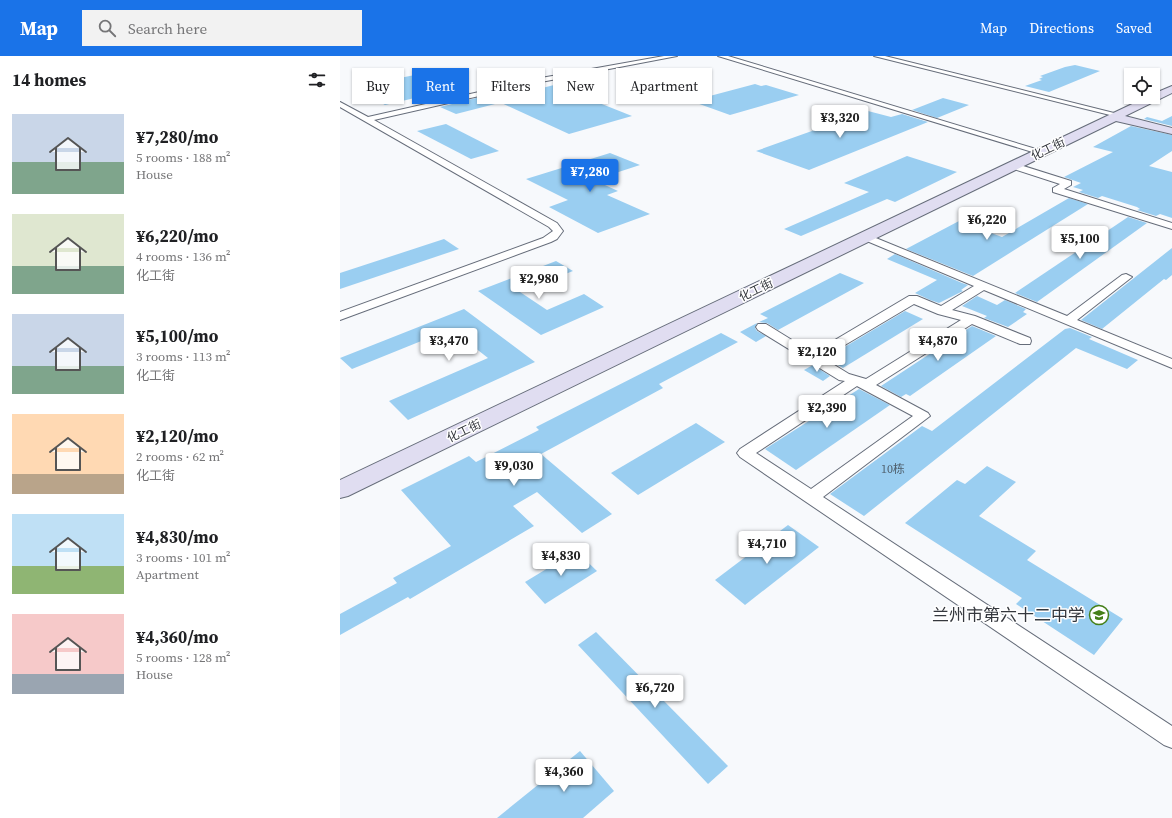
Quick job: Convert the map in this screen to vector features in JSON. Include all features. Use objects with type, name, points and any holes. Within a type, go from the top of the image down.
[{"type":"street","points":[[368,119],[541,80],[674,56]]},
{"type":"street","points":[[721,56],[1042,152]]},
{"type":"street","points":[[877,56],[1172,131]]},
{"type":"street","name":"化工街","points":[[340,490],[1172,89]]},
{"type":"street","points":[[340,104],[553,225],[558,231],[553,237],[547,240],[340,316]]},
{"type":"street","points":[[1014,166],[1068,183],[1056,190],[1172,226]]},
{"type":"street","points":[[866,237],[1172,364]]},
{"type":"street","points":[[1068,321],[1126,277]]},
{"type":"street","points":[[942,311],[984,285]]},
{"type":"street","points":[[814,358],[913,299],[942,311],[971,319],[1025,341]]},
{"type":"street","points":[[971,319],[746,453],[1172,738]]},
{"type":"street","points":[[762,327],[844,377],[862,383],[923,416],[812,497]]},
{"type":"building","points":[[1075,65],[1100,71],[1049,92],[1025,86],[1042,80],[1039,79],[1043,77],[1040,76]]},
{"type":"building","points":[[412,76],[412,99],[404,101],[404,77]]},
{"type":"building","points":[[755,84],[761,86],[766,85],[799,95],[730,115],[699,104],[712,104],[712,95]]},
{"type":"building","points":[[553,85],[553,104],[602,104],[632,116],[569,134],[504,104],[545,104],[545,87]]},
{"type":"building","points":[[477,98],[477,104],[495,104],[456,114],[440,107],[452,104],[469,104],[469,100]]},
{"type":"building","points":[[943,98],[969,105],[937,118],[912,110]]},
{"type":"building","points":[[868,111],[891,117],[902,114],[928,122],[809,170],[756,151]]},
{"type":"building","points":[[1172,116],[1172,126],[1144,119],[1147,117],[1162,121]]},
{"type":"building","points":[[446,124],[499,151],[471,159],[417,131]]},
{"type":"building","points":[[1131,126],[1172,135],[1172,151],[1149,166],[1172,172],[1172,218],[1160,214],[1156,216],[1137,210],[1140,209],[1137,207],[1102,196],[1098,198],[1079,192],[1083,190],[1073,187],[1081,183],[1064,177],[1113,152],[1093,147]]},
{"type":"building","points":[[610,153],[640,165],[594,180],[618,191],[607,195],[650,214],[598,233],[549,207],[568,200],[526,179]]},
{"type":"building","points":[[907,156],[957,172],[895,202],[887,199],[801,236],[784,229],[869,192],[844,183]]},
{"type":"building","points":[[1069,198],[1088,204],[973,276],[906,249],[959,221],[1002,237]]},
{"type":"building","points":[[1128,217],[1147,223],[1037,302],[1015,293]]},
{"type":"building","points":[[444,239],[459,249],[340,289],[340,273]]},
{"type":"building","points":[[1172,248],[1172,275],[1166,280],[1164,279],[1102,329],[1081,320]]},
{"type":"building","points":[[895,254],[968,285],[961,290],[963,291],[939,303],[930,300],[915,293],[937,280],[887,259]]},
{"type":"building","points":[[556,261],[573,271],[520,292],[547,310],[584,294],[604,307],[541,335],[478,291]]},
{"type":"building","points":[[840,273],[864,283],[778,330],[767,323],[759,322],[768,318],[760,314]]},
{"type":"building","points":[[977,296],[997,305],[1005,300],[1026,309],[1023,312],[1027,314],[1008,327],[984,318],[987,316],[962,306]]},
{"type":"building","points":[[464,309],[535,362],[408,420],[389,401],[488,358],[451,329],[352,369],[340,358]]},
{"type":"building","points":[[905,311],[923,319],[843,368],[826,358]]},
{"type":"building","points":[[757,323],[755,328],[757,331],[766,336],[756,342],[740,332]]},
{"type":"building","points":[[972,326],[996,336],[910,396],[906,394],[901,397],[881,386]]},
{"type":"building","points":[[1070,328],[1092,337],[1089,339],[1138,360],[1127,369],[1076,348],[864,516],[830,494],[922,426],[932,431],[1065,329]]},
{"type":"building","points":[[721,333],[738,342],[659,384],[663,388],[541,454],[612,514],[582,533],[537,492],[513,506],[534,526],[410,599],[408,597],[340,635],[340,614],[397,583],[393,578],[451,546],[401,490],[469,456],[476,462],[539,430],[536,427]]},
{"type":"building","points":[[813,365],[830,376],[823,381],[804,370]]},
{"type":"building","points":[[859,389],[890,405],[796,470],[765,449]]},
{"type":"building","points":[[696,423],[725,442],[638,495],[611,473]]},
{"type":"building","points":[[987,466],[1016,482],[979,516],[1036,551],[1027,560],[1123,619],[1094,655],[1016,604],[1022,598],[905,523],[957,480],[965,484]]},
{"type":"building","points":[[788,525],[819,547],[745,605],[715,580]]},
{"type":"building","points":[[576,551],[597,571],[545,604],[525,582]]},
{"type":"building","points":[[596,632],[728,766],[708,784],[578,645]]},
{"type":"building","points":[[580,751],[614,791],[583,818],[497,818]]},
{"type":"place","name":"兰州市第六十二中学","points":[[1099,615]]}]
